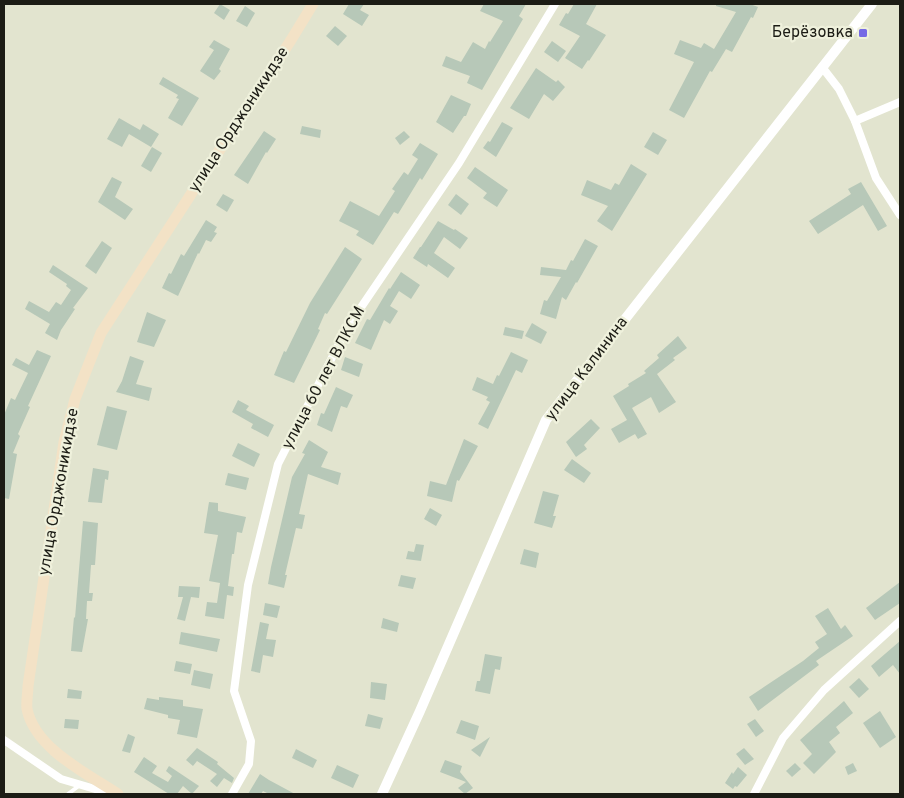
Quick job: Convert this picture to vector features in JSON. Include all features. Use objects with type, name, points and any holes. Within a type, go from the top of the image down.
[{"type":"main road","name":"улица Орджоникидзе","points":[[118,794],[55,753],[35,726],[27,709],[28,686],[64,442],[75,399],[101,333],[285,49],[312,4]]},
{"type":"street","name":"улица 60 лет ВЛКСМ","points":[[232,794],[249,764],[251,742],[234,691],[248,585],[278,464],[347,328],[459,163],[555,4]]},
{"type":"street","name":"улица Калинина","points":[[382,794],[546,420],[872,4]]},
{"type":"street","points":[[822,67],[838,89],[855,121],[876,178],[900,215]]},
{"type":"street","points":[[855,121],[900,102]]},
{"type":"street","points":[[754,794],[783,738],[824,690],[900,621]]},
{"type":"street","points":[[4,740],[61,779],[112,794]]},
{"type":"lane","points":[[68,794],[80,785]]},
{"type":"building","points":[[220,4],[230,10],[224,20],[214,13]]},
{"type":"building","points":[[349,4],[364,4],[360,10],[369,15],[362,26],[343,14]]},
{"type":"building","points":[[484,4],[526,4],[519,16],[523,19],[482,90],[467,83],[470,76],[442,66],[446,56],[461,62],[473,42],[485,49],[490,42],[503,21],[480,11]]},
{"type":"building","points":[[574,4],[597,4],[586,24],[606,35],[582,69],[565,58],[580,36],[559,25]]},
{"type":"building","points":[[716,4],[750,4],[758,7],[732,52],[726,49],[712,72],[710,71],[684,118],[669,110],[694,62],[674,54],[680,40],[701,48],[704,43],[714,49],[736,12],[716,6]]},
{"type":"building","points":[[245,6],[255,13],[247,27],[236,21]]},
{"type":"building","points":[[335,26],[347,36],[338,46],[326,36]]},
{"type":"building","points":[[214,40],[230,49],[219,69],[221,71],[214,80],[200,71],[214,50],[209,47]]},
{"type":"building","points":[[552,41],[566,51],[558,62],[544,52]]},
{"type":"building","points":[[536,68],[556,82],[558,80],[565,87],[553,101],[544,94],[529,119],[510,108]]},
{"type":"building","points":[[163,77],[199,98],[182,126],[168,118],[179,99],[176,98],[178,95],[159,84]]},
{"type":"building","points":[[451,95],[471,104],[466,116],[464,116],[453,133],[436,122]]},
{"type":"building","points":[[119,118],[140,130],[143,124],[159,134],[151,147],[129,134],[122,147],[107,139]]},
{"type":"building","points":[[502,122],[513,128],[496,157],[483,148],[488,141],[490,142]]},
{"type":"building","points":[[302,126],[321,130],[320,138],[300,134]]},
{"type":"building","points":[[264,131],[276,139],[266,152],[248,184],[234,175]]},
{"type":"building","points":[[404,131],[410,137],[400,145],[395,138]]},
{"type":"building","points":[[653,132],[667,140],[658,155],[644,147]]},
{"type":"building","points":[[420,143],[438,154],[422,180],[420,178],[398,214],[394,212],[373,245],[356,235],[359,231],[339,221],[350,201],[379,216],[395,191],[392,189],[404,172],[408,175],[418,159],[412,155]]},
{"type":"building","points":[[152,147],[162,153],[151,172],[141,166]]},
{"type":"building","points":[[631,164],[647,174],[612,231],[597,221],[608,206],[581,195],[587,180],[611,190],[615,183],[619,185]]},
{"type":"building","points":[[475,167],[508,190],[497,207],[483,198],[487,193],[467,178]]},
{"type":"building","points":[[112,177],[122,182],[115,197],[133,209],[125,220],[98,202]]},
{"type":"building","points":[[861,182],[887,226],[878,231],[863,205],[818,234],[809,221],[851,194],[848,189]]},
{"type":"building","points":[[223,194],[234,200],[227,212],[216,205]]},
{"type":"building","points":[[456,194],[469,204],[461,215],[448,205]]},
{"type":"building","points":[[206,220],[217,227],[214,232],[217,233],[211,242],[206,240],[178,296],[162,288],[181,254],[184,256]]},
{"type":"building","points":[[438,221],[468,238],[460,249],[444,237],[434,253],[455,268],[448,278],[428,264],[427,267],[413,258]]},
{"type":"building","points":[[585,239],[598,246],[566,300],[562,297],[556,319],[540,314],[544,300],[547,301],[561,277],[540,275],[541,267],[566,270]]},
{"type":"building","points":[[102,241],[112,248],[96,274],[85,266]]},
{"type":"building","points":[[345,247],[362,259],[327,314],[325,313],[318,329],[320,330],[294,383],[274,375],[284,351],[286,352],[310,303]]},
{"type":"building","points":[[53,265],[88,288],[73,308],[75,309],[61,330],[57,340],[45,333],[50,324],[25,309],[29,301],[49,312],[56,302],[61,305],[71,290],[66,286],[67,284],[49,272]]},
{"type":"building","points":[[401,272],[420,285],[411,299],[399,291],[390,306],[398,311],[390,324],[384,320],[371,350],[355,343],[367,319],[370,320]]},
{"type":"building","points":[[147,312],[166,320],[154,347],[137,342]]},
{"type":"building","points":[[532,323],[547,332],[541,344],[525,336]]},
{"type":"building","points":[[505,327],[524,331],[522,339],[503,335]]},
{"type":"building","points":[[678,336],[687,348],[673,358],[675,360],[657,374],[676,402],[659,413],[651,397],[632,408],[647,434],[638,439],[635,434],[619,443],[611,429],[627,420],[613,396],[646,373],[644,371],[659,358],[657,355]]},
{"type":"building","points":[[37,350],[51,356],[28,406],[30,407],[18,434],[20,436],[13,453],[17,454],[9,499],[4,498],[4,415],[11,398],[15,400],[28,373],[12,365],[16,358],[29,365]]},
{"type":"building","points":[[511,352],[528,360],[522,373],[516,370],[488,429],[478,424],[490,402],[486,400],[488,397],[472,390],[477,377],[493,384]]},
{"type":"building","points":[[130,356],[144,361],[136,384],[152,388],[149,401],[116,392],[122,381]]},
{"type":"building","points":[[345,357],[363,364],[359,377],[341,370]]},
{"type":"building","points":[[336,387],[353,395],[347,408],[341,406],[332,432],[317,425],[321,413],[324,414]]},
{"type":"building","points":[[238,400],[249,406],[246,410],[274,425],[268,437],[251,428],[253,424],[232,412]]},
{"type":"building","points":[[107,406],[127,411],[117,450],[97,445]]},
{"type":"building","points":[[591,419],[600,428],[584,445],[587,449],[576,457],[566,442]]},
{"type":"building","points":[[464,439],[478,446],[459,481],[457,480],[452,502],[427,496],[430,481],[446,485]]},
{"type":"building","points":[[309,440],[328,452],[321,467],[341,473],[338,485],[308,474],[299,514],[305,515],[302,529],[296,528],[285,575],[287,575],[284,588],[268,584],[292,477],[305,454],[302,453]]},
{"type":"building","points":[[238,443],[260,454],[254,467],[232,456]]},
{"type":"building","points":[[572,459],[591,473],[584,483],[564,470]]},
{"type":"building","points":[[93,468],[109,471],[108,480],[105,479],[102,503],[88,502]]},
{"type":"building","points":[[228,473],[249,478],[246,490],[225,485]]},
{"type":"building","points":[[543,491],[559,495],[553,516],[556,516],[552,528],[534,523]]},
{"type":"building","points":[[209,502],[218,503],[218,511],[246,517],[242,533],[237,532],[234,554],[232,554],[228,586],[234,587],[233,596],[227,595],[224,619],[205,616],[207,602],[217,603],[220,583],[209,581],[218,535],[204,533]]},
{"type":"building","points":[[430,508],[442,515],[436,526],[424,519]]},
{"type":"building","points":[[83,521],[98,523],[95,565],[91,565],[89,593],[93,593],[92,601],[87,601],[86,619],[88,619],[82,652],[71,651]]},
{"type":"building","points":[[416,544],[424,545],[421,561],[406,559],[408,551],[414,552]]},
{"type":"building","points":[[524,549],[539,553],[536,568],[520,564]]},
{"type":"building","points":[[401,575],[416,578],[413,589],[398,586]]},
{"type":"building","points":[[900,582],[900,603],[875,620],[866,608]]},
{"type":"building","points":[[179,586],[200,587],[199,598],[191,597],[185,621],[177,619],[183,597],[178,597]]},
{"type":"building","points":[[265,603],[280,606],[277,618],[263,615]]},
{"type":"building","points":[[828,608],[841,629],[845,625],[853,636],[816,661],[819,665],[758,711],[749,697],[819,648],[815,642],[827,634],[815,616]]},
{"type":"building","points":[[383,618],[399,623],[397,632],[381,628]]},
{"type":"building","points":[[260,622],[269,624],[266,639],[276,640],[273,657],[263,655],[260,673],[251,671]]},
{"type":"building","points":[[181,632],[220,639],[217,652],[179,644]]},
{"type":"building","points":[[900,641],[900,674],[893,665],[879,677],[871,666]]},
{"type":"building","points":[[485,654],[502,657],[500,670],[495,669],[490,694],[475,691],[477,681],[480,681]]},
{"type":"building","points":[[176,661],[192,664],[190,674],[174,671]]},
{"type":"building","points":[[194,670],[213,674],[210,689],[191,685]]},
{"type":"building","points":[[859,678],[869,689],[859,698],[849,687]]},
{"type":"building","points":[[371,682],[387,684],[385,700],[370,698]]},
{"type":"building","points":[[68,689],[82,691],[81,699],[67,698]]},
{"type":"building","points":[[159,697],[183,700],[183,706],[203,709],[197,738],[177,734],[180,720],[168,718],[168,715],[144,709],[147,698],[159,700]]},
{"type":"building","points":[[844,701],[853,713],[836,727],[840,733],[829,742],[836,752],[814,774],[803,763],[812,754],[800,740]]},
{"type":"building","points":[[880,711],[896,737],[880,748],[863,723]]},
{"type":"building","points":[[368,714],[383,718],[380,729],[365,726]]},
{"type":"building","points":[[65,719],[79,720],[78,729],[64,728]]},
{"type":"building","points":[[755,719],[764,731],[756,737],[747,724]]},
{"type":"building","points":[[461,720],[479,726],[475,740],[456,733]]},
{"type":"building","points":[[128,734],[135,737],[130,753],[122,751]]},
{"type":"building","points":[[490,737],[480,757],[471,750]]},
{"type":"building","points":[[197,748],[218,762],[217,764],[234,778],[232,783],[224,778],[217,787],[210,781],[217,774],[197,761],[193,766],[186,760]]},
{"type":"building","points":[[744,748],[754,759],[745,765],[736,754]]},
{"type":"building","points":[[296,749],[317,760],[313,768],[292,758]]},
{"type":"building","points":[[144,757],[157,766],[152,773],[168,782],[172,776],[166,771],[169,766],[199,786],[192,794],[183,786],[177,794],[169,794],[134,772]]},
{"type":"building","points":[[445,760],[462,766],[460,772],[473,788],[465,794],[458,788],[466,782],[440,772]]},
{"type":"building","points":[[795,763],[801,769],[792,777],[786,771]]},
{"type":"building","points":[[853,763],[857,771],[848,775],[845,767]]},
{"type":"building","points":[[337,765],[359,775],[353,788],[331,778]]},
{"type":"building","points":[[738,767],[747,775],[733,789],[725,783],[732,772],[733,774]]},
{"type":"building","points":[[260,774],[295,794],[269,794],[263,791],[261,794],[248,794]]},
{"type":"place","name":"Берёзовка","points":[[863,33]]}]
